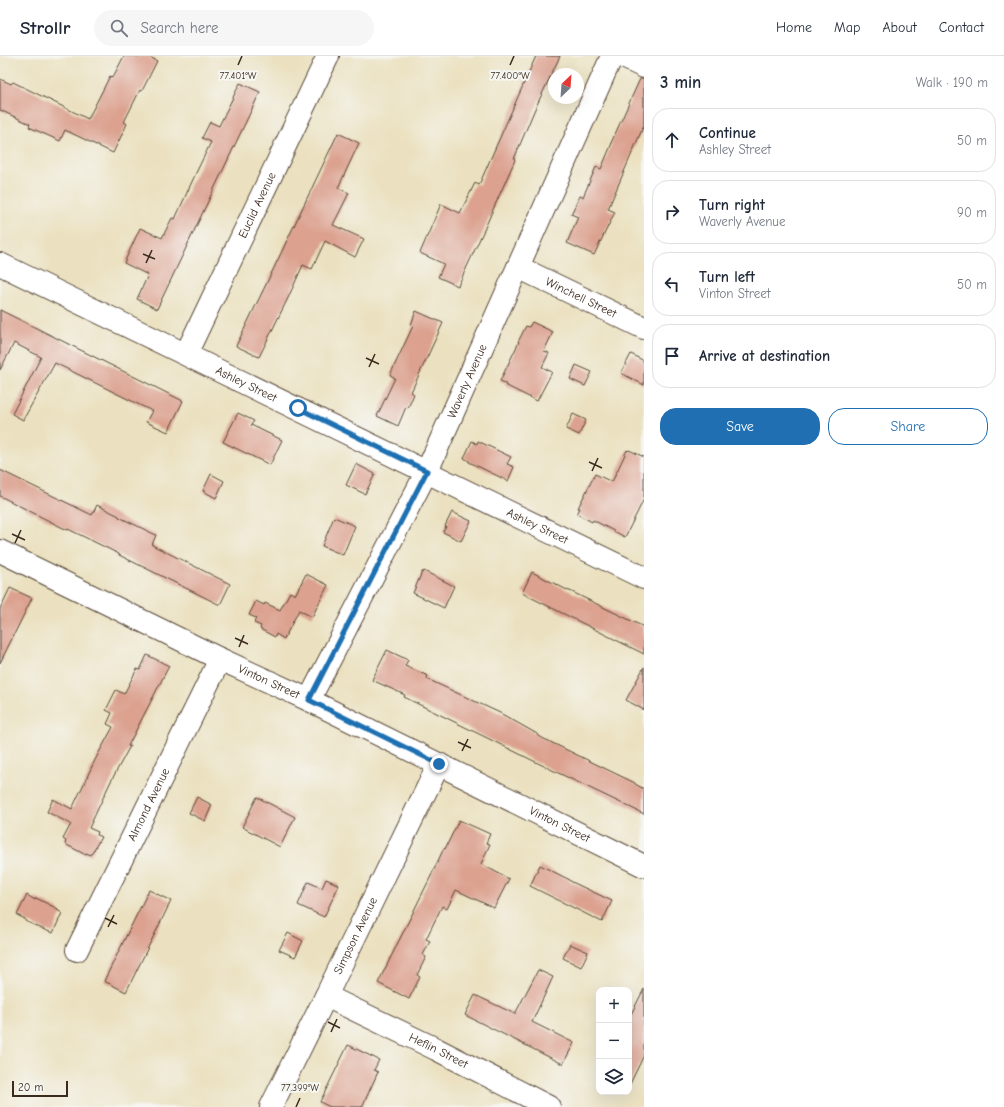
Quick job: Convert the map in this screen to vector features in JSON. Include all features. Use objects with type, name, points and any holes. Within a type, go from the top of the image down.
[{"type":"street","name":"Euclid Avenue","points":[[186,354],[328,56]]},
{"type":"street","name":"Waverly Avenue","points":[[309,700],[427,471],[612,56]]},
{"type":"street","points":[[621,56],[644,68]]},
{"type":"street","name":"Ashley Street","points":[[0,264],[644,578]]},
{"type":"street","name":"Winchell Street","points":[[518,267],[644,328]]},
{"type":"street","name":"Vinton Street","points":[[0,551],[220,659],[309,700],[644,866]]},
{"type":"street","name":"Almond Avenue","points":[[77,950],[220,659]]},
{"type":"street","name":"Simpson Avenue","points":[[271,1107],[439,764]]},
{"type":"street","name":"Heflin Street","points":[[326,996],[436,1049],[549,1107]]},
{"type":"building","points":[[124,56],[148,56],[157,61],[124,122],[127,124],[113,153],[65,130],[60,141],[29,127],[30,124],[0,110],[0,79],[11,84],[13,82],[88,119],[110,76],[113,77]]},
{"type":"building","points":[[536,56],[560,56],[554,68],[548,68],[548,81],[534,111],[514,159],[515,160],[458,286],[438,277],[444,264],[420,253],[441,204],[460,213],[475,183],[479,185]]},
{"type":"building","points":[[640,79],[644,79],[644,125],[608,209],[615,212],[594,255],[567,243],[578,217],[571,214],[580,196],[583,197],[596,167],[601,169]]},
{"type":"building","points":[[240,83],[260,92],[157,309],[137,299],[148,275],[124,263],[140,228],[162,238],[172,218],[175,219],[211,142],[202,138],[210,122],[219,126]]},
{"type":"building","points":[[338,133],[359,143],[338,188],[349,193],[333,225],[364,239],[355,257],[325,241],[312,269],[303,265],[259,357],[236,346]]},
{"type":"building","points":[[0,310],[183,401],[168,432],[146,422],[152,411],[55,363],[23,420],[12,414],[41,357],[14,343],[0,370]]},
{"type":"building","points":[[416,311],[443,323],[411,392],[414,394],[408,408],[406,407],[398,426],[377,416],[395,378],[390,375],[413,326],[411,325]]},
{"type":"building","points":[[532,322],[553,332],[544,351],[549,353],[542,367],[552,372],[537,401],[500,381],[526,326],[529,327]]},
{"type":"building","points":[[631,354],[644,361],[644,385],[621,373]]},
{"type":"building","points":[[576,365],[592,372],[585,386],[570,379]]},
{"type":"building","points":[[238,413],[254,421],[251,425],[282,440],[270,465],[223,442]]},
{"type":"building","points":[[573,414],[586,420],[579,435],[566,429]]},
{"type":"building","points":[[472,441],[477,444],[478,441],[511,457],[507,464],[514,467],[508,481],[469,462],[464,458]]},
{"type":"building","points":[[627,450],[644,457],[644,499],[625,537],[593,520],[592,522],[577,514],[580,508],[578,508],[595,474],[612,482]]},
{"type":"building","points":[[356,464],[375,474],[365,494],[346,485]]},
{"type":"building","points":[[0,470],[92,515],[97,505],[156,535],[152,545],[230,584],[220,605],[0,496]]},
{"type":"building","points":[[211,474],[224,481],[216,498],[203,491]]},
{"type":"building","points":[[452,512],[471,521],[461,541],[443,532]]},
{"type":"building","points":[[334,517],[355,526],[343,555],[322,546]]},
{"type":"building","points":[[424,571],[454,586],[444,608],[413,593],[422,572]]},
{"type":"building","points":[[532,572],[644,627],[644,654],[522,593]]},
{"type":"building","points":[[306,574],[328,585],[312,617],[299,610],[284,639],[276,634],[275,637],[260,629],[261,626],[254,623],[256,618],[249,615],[256,601],[264,605],[265,603],[280,610],[290,592],[295,595]]},
{"type":"building","points":[[10,588],[32,598],[0,663],[0,609]]},
{"type":"building","points":[[387,650],[408,660],[405,666],[428,676],[427,679],[500,713],[539,735],[538,736],[635,783],[644,789],[644,814],[372,680]]},
{"type":"building","points":[[147,655],[169,666],[128,746],[130,746],[110,783],[89,828],[98,832],[97,835],[101,837],[91,855],[86,853],[86,855],[65,844],[66,841],[63,839],[71,824],[47,812],[53,799],[72,809],[95,760],[113,727],[107,724],[112,713],[106,710],[116,690],[124,694],[137,669],[140,670]]},
{"type":"building","points":[[644,667],[644,710],[626,700]]},
{"type":"building","points":[[197,797],[212,805],[205,821],[189,813]]},
{"type":"building","points":[[257,797],[295,817],[280,847],[242,827]]},
{"type":"building","points":[[459,820],[490,834],[486,843],[490,844],[481,864],[509,879],[494,908],[456,890],[447,909],[442,906],[426,939],[430,941],[423,955],[426,957],[417,975],[420,977],[409,999],[378,983]]},
{"type":"building","points":[[540,865],[612,901],[602,922],[530,886]]},
{"type":"building","points":[[326,879],[339,885],[324,917],[298,905],[308,882],[322,888]]},
{"type":"building","points":[[149,890],[171,901],[126,992],[104,981]]},
{"type":"building","points":[[27,895],[35,900],[36,898],[58,909],[57,910],[62,913],[53,933],[25,921],[25,919],[17,915]]},
{"type":"building","points":[[288,933],[303,941],[295,957],[279,950]]},
{"type":"building","points":[[570,944],[588,952],[581,967],[563,958]]},
{"type":"building","points":[[538,970],[553,977],[532,1022],[574,1043],[563,1064],[465,1015],[475,995],[515,1014]]},
{"type":"building","points":[[644,989],[644,1055],[632,1080],[632,1023],[632,1012]]},
{"type":"building","points":[[348,1045],[379,1060],[374,1070],[378,1072],[362,1107],[330,1107],[320,1102]]},
{"type":"route","points":[[298,408],[427,471],[309,700],[439,764]]}]
